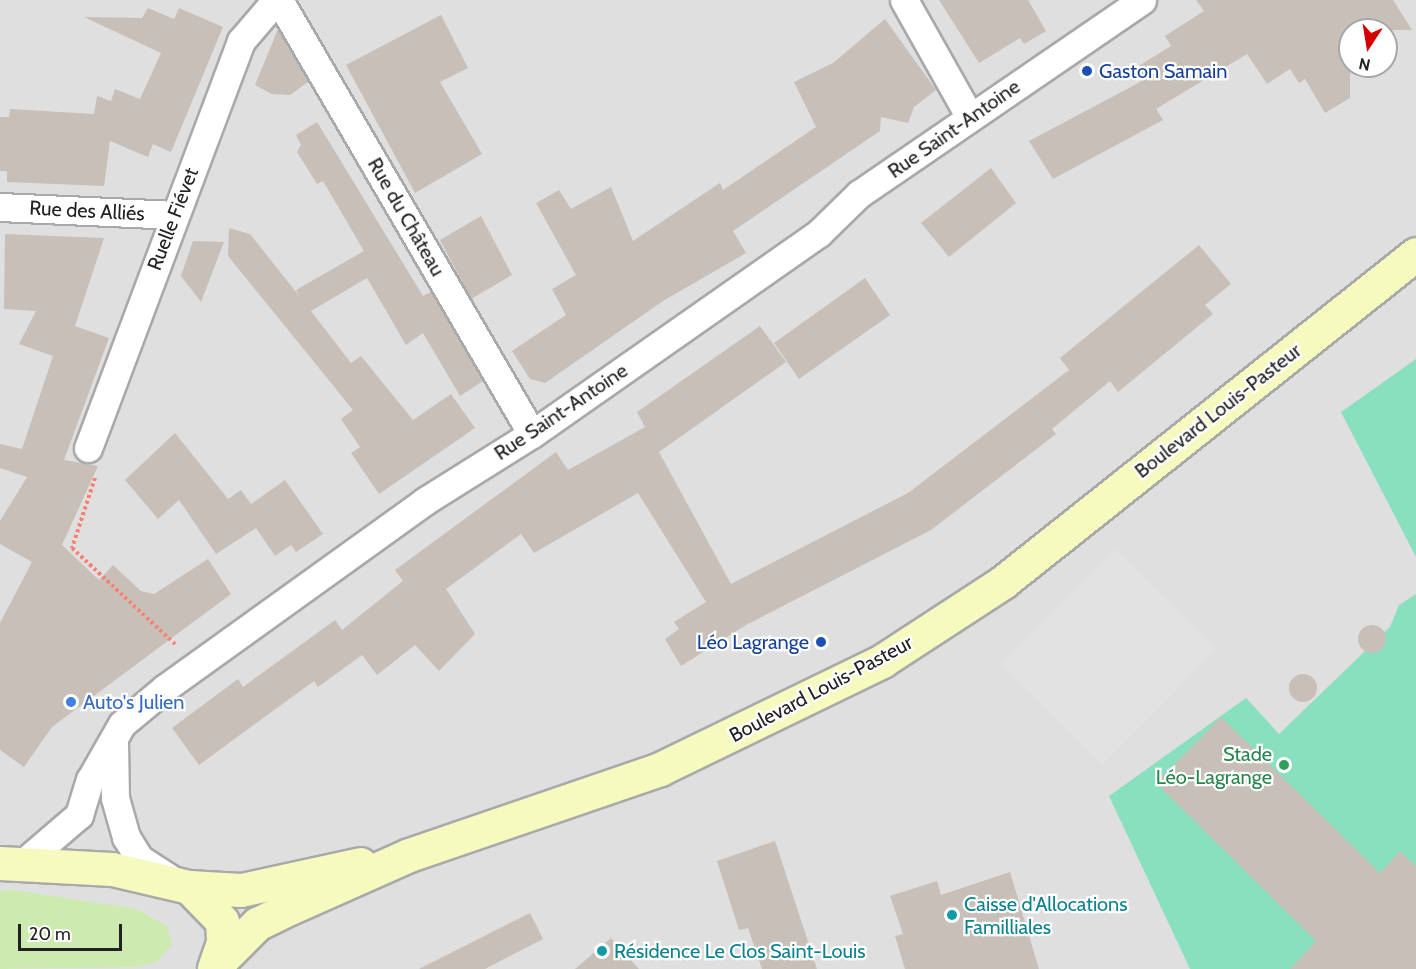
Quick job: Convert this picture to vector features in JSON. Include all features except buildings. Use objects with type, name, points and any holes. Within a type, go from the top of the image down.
[{"type":"main road","name":"Boulevard Louis-Pasteur","points":[[216,966],[257,924],[409,855],[660,769],[882,661],[1003,582],[1416,254]]},
{"type":"main road","points":[[11,863],[241,890],[409,855]]},
{"type":"main road","points":[[181,883],[222,921],[216,966]]},
{"type":"street","name":"Ruelle Fiévet","points":[[88,448],[241,41],[278,0]]},
{"type":"street","name":"Rue du Château","points":[[278,0],[532,434]]},
{"type":"street","points":[[904,0],[970,117]]},
{"type":"street","name":"Rue Saint-Antoine","points":[[11,863],[79,815],[90,780],[114,737],[135,712],[425,501],[532,434],[819,233],[859,194],[1143,0]]},
{"type":"street","name":"Rue des Alliés","points":[[0,207],[174,215]]},
{"type":"street","points":[[114,737],[115,798],[126,837],[140,859],[181,883]]},
{"type":"path","points":[[88,448],[101,462],[72,548],[197,665]]},
{"type":"shaded area","points":[[0,0],[1416,0],[1416,969],[0,969]]},
{"type":"shaded area","points":[[1115,549],[1216,649],[1103,764],[1001,664]]},
{"type":"green space","points":[[1416,359],[1416,557],[1341,412]]},
{"type":"green space","name":"Stade Léo-Lagrange","points":[[1416,594],[1416,969],[1190,969],[1109,796],[1246,698],[1279,734],[1390,627],[1399,605]]},
{"type":"green space","points":[[14,890],[137,909],[167,926],[172,944],[157,962],[137,967],[0,969],[0,891]]},
{"type":"place","name":"Gaston Samain","points":[[1087,71]]},
{"type":"place","name":"Léo Lagrange","points":[[821,642]]},
{"type":"place","name":"Auto's Julien","points":[[71,702]]},
{"type":"place","name":"Stade Léo-Lagrange","points":[[1284,765]]},
{"type":"place","name":"Caisse d'Allocations Familliales","points":[[952,915]]},
{"type":"place","name":"Résidence Le Clos Saint-Louis","points":[[602,951]]}]
